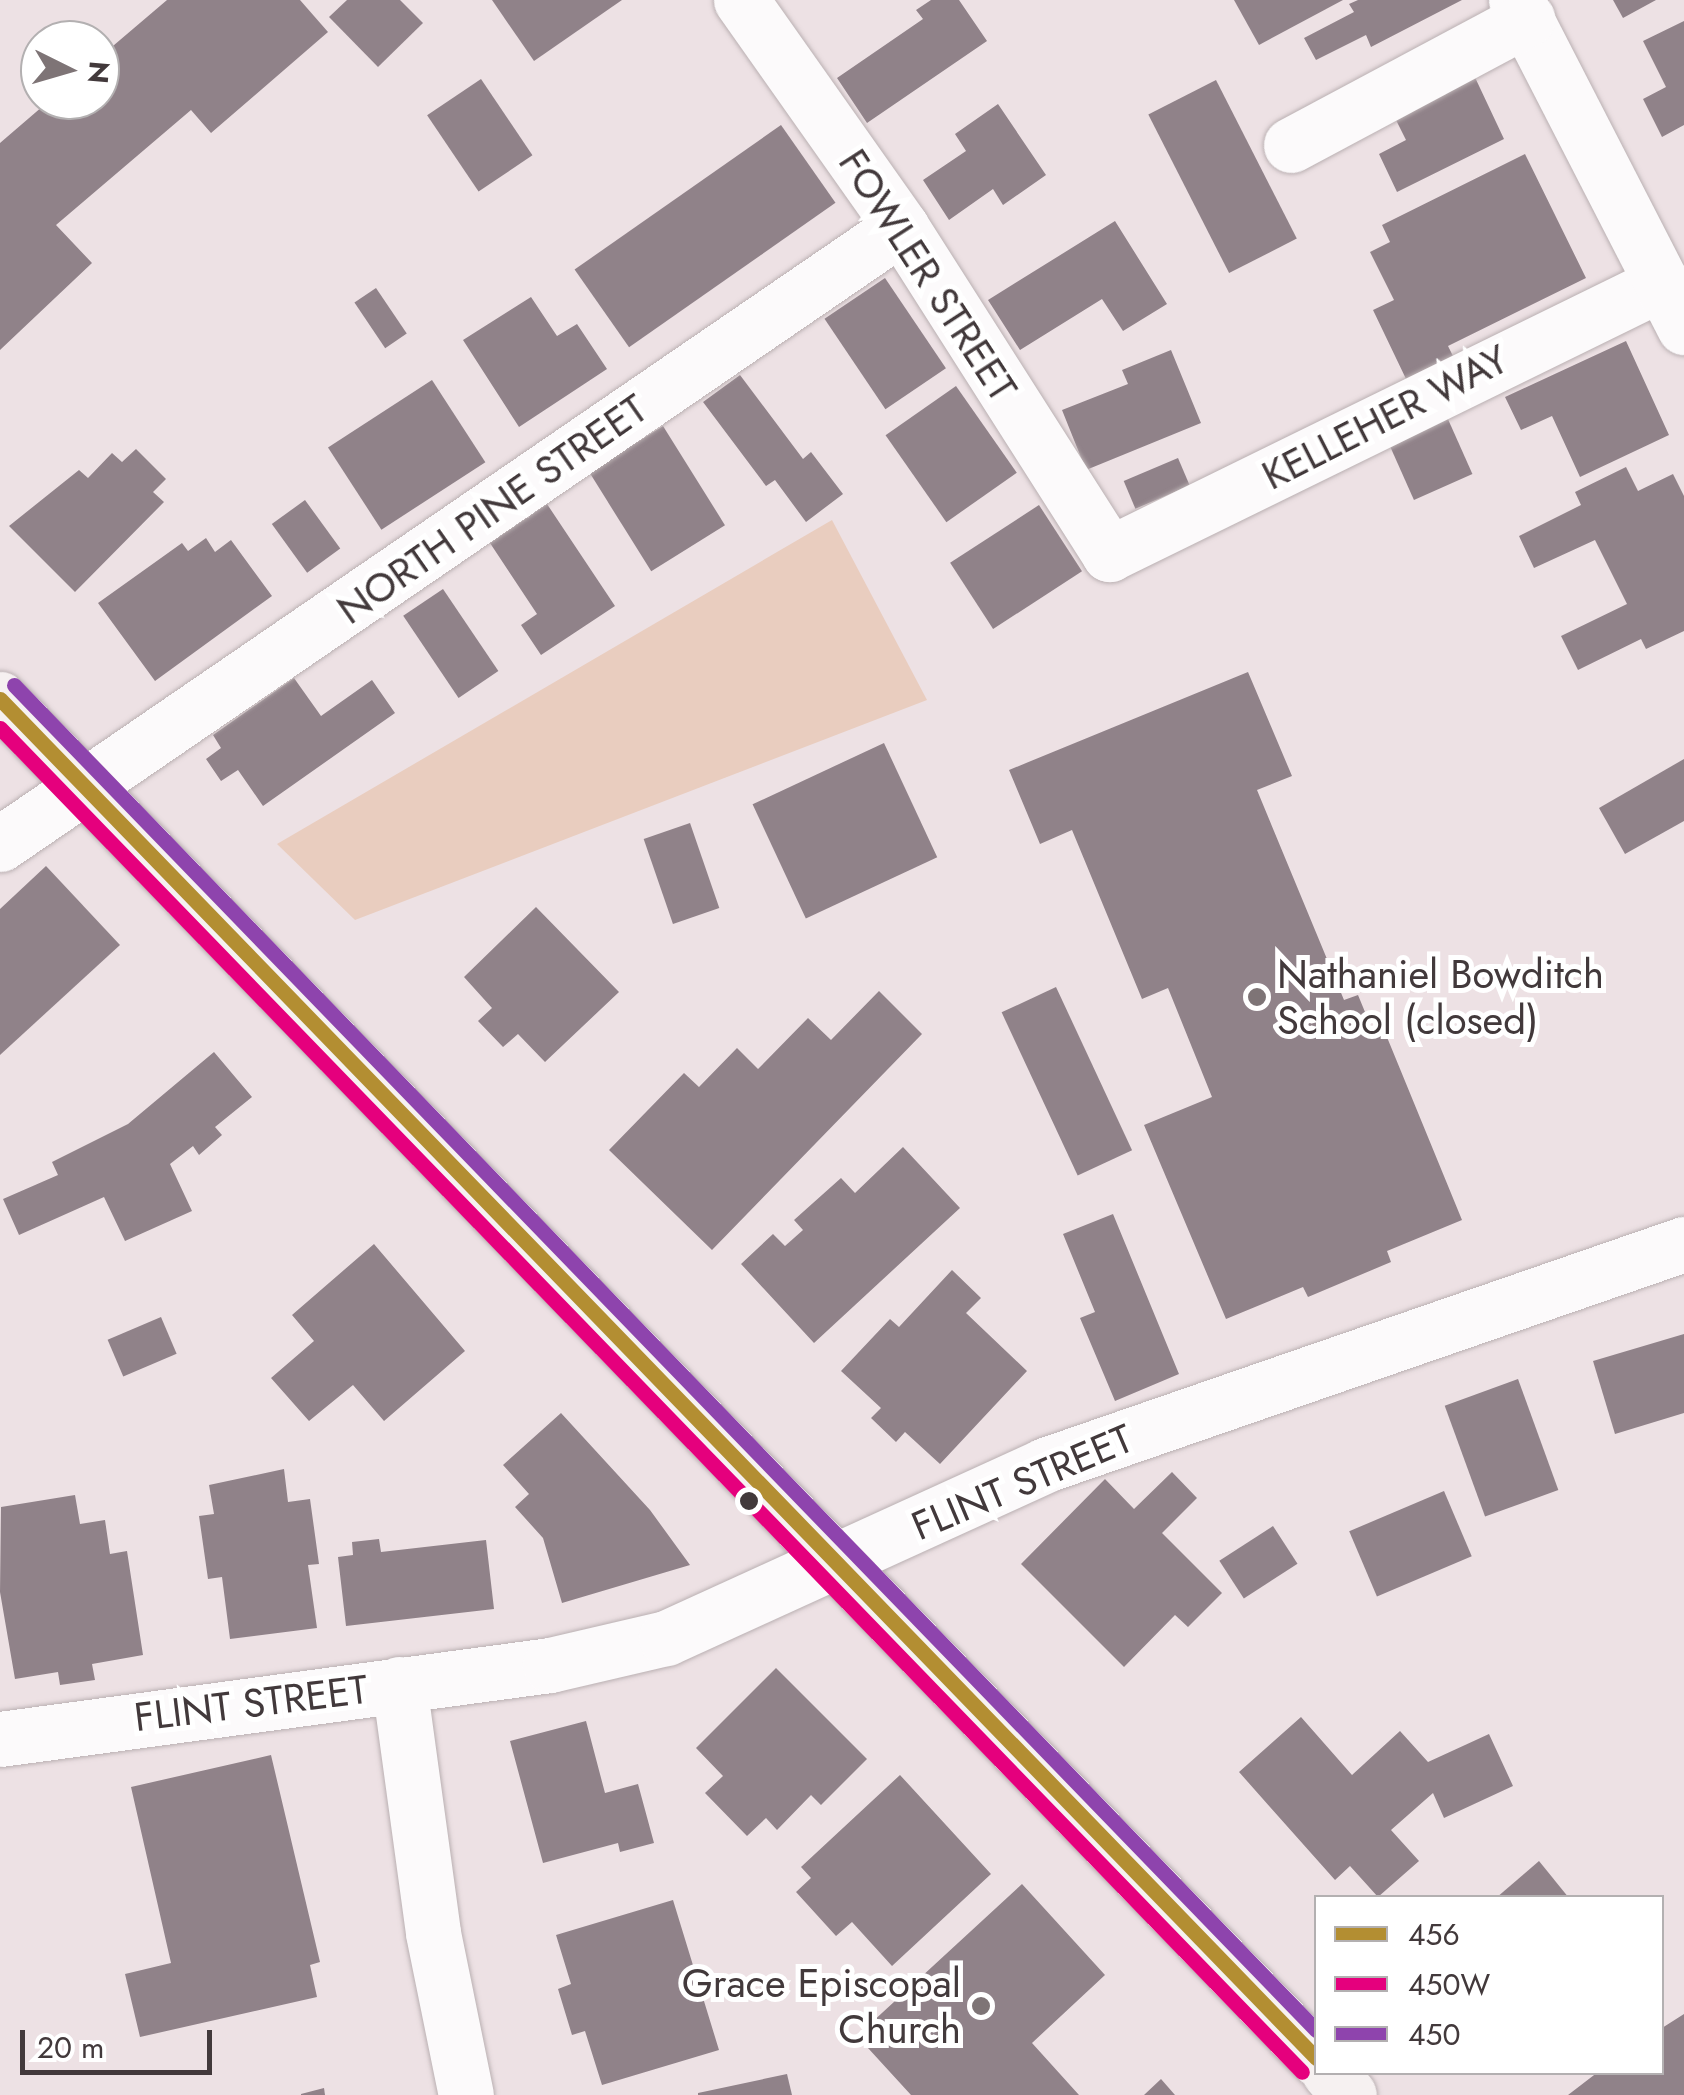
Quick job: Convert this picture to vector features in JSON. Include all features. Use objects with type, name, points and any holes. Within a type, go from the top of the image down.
[{"type":"main road","points":[[0,700],[81,788],[1314,2056]]},
{"type":"main road","points":[[1332,2075],[1349,2095]]},
{"type":"street","name":"FOWLER STREET","points":[[741,0],[900,227],[1110,554]]},
{"type":"street","points":[[1291,145],[1522,10],[1673,305]]},
{"type":"street","name":"NORTH PINE STREET","points":[[0,844],[900,227]]},
{"type":"street","name":"KELLEHER WAY","points":[[1110,554],[1673,305]]},
{"type":"street","name":"FLINT STREET","points":[[0,1739],[550,1665],[666,1638],[835,1565],[1045,1465],[1684,1244]]},
{"type":"street","points":[[398,1684],[434,1933],[466,2095]]},
{"type":"shaded area","points":[[832,520],[927,700],[355,920],[277,844]]},
{"type":"building","points":[[167,0],[300,0],[328,32],[211,133],[191,110],[56,225],[92,263],[0,350],[0,143],[27,120],[120,120],[120,40]]},
{"type":"building","points":[[347,0],[400,0],[423,23],[378,67],[329,17]]},
{"type":"building","points":[[492,0],[622,0],[534,61]]},
{"type":"building","points":[[931,0],[959,0],[987,41],[867,123],[837,78],[923,19],[916,10]]},
{"type":"building","points":[[1234,0],[1343,0],[1259,45]]},
{"type":"building","points":[[1358,0],[1462,0],[1371,47],[1366,35],[1316,60],[1304,38],[1354,12],[1349,4]]},
{"type":"building","points":[[1613,0],[1656,0],[1623,18]]},
{"type":"building","points":[[1684,21],[1684,125],[1662,137],[1643,99],[1666,87],[1643,41]]},
{"type":"building","points":[[1472,71],[1504,139],[1397,192],[1379,154],[1406,140],[1391,110]]},
{"type":"building","points":[[481,79],[532,155],[479,192],[427,115]]},
{"type":"building","points":[[1216,80],[1297,239],[1229,273],[1148,115]]},
{"type":"building","points":[[998,104],[1046,175],[1003,205],[993,189],[949,220],[923,180],[966,151],[955,134]]},
{"type":"building","points":[[781,125],[835,203],[629,347],[575,270]]},
{"type":"building","points":[[1525,154],[1586,278],[1448,346],[1454,358],[1407,381],[1373,310],[1394,300],[1370,252],[1390,242],[1382,225]]},
{"type":"building","points":[[1115,221],[1167,304],[1123,331],[1102,299],[1020,350],[988,300]]},
{"type":"building","points":[[885,278],[946,368],[885,409],[824,319]]},
{"type":"building","points":[[376,288],[407,334],[385,348],[354,303]]},
{"type":"building","points":[[531,297],[557,336],[577,324],[607,369],[519,427],[463,340]]},
{"type":"building","points":[[1626,341],[1669,435],[1580,477],[1552,416],[1521,430],[1505,397]]},
{"type":"building","points":[[1171,350],[1201,423],[1086,470],[1062,410],[1128,384],[1122,370]]},
{"type":"building","points":[[740,375],[803,459],[811,452],[843,494],[806,522],[775,480],[766,486],[703,402]]},
{"type":"building","points":[[432,380],[485,462],[381,530],[328,448]]},
{"type":"building","points":[[956,386],[1017,473],[946,522],[886,435]]},
{"type":"building","points":[[1435,390],[1472,474],[1414,500],[1377,416]]},
{"type":"building","points":[[663,426],[725,525],[651,571],[589,472]]},
{"type":"building","points":[[136,449],[166,479],[153,492],[164,502],[75,592],[9,526],[79,470],[88,478],[112,453],[122,462]]},
{"type":"building","points":[[1178,458],[1190,486],[1135,509],[1124,481]]},
{"type":"building","points":[[1626,467],[1638,491],[1673,474],[1684,496],[1684,631],[1646,649],[1641,639],[1578,670],[1561,636],[1627,604],[1595,540],[1534,568],[1519,536],[1581,505],[1575,492]]},
{"type":"building","points":[[305,500],[340,549],[307,573],[272,524]]},
{"type":"building","points":[[547,504],[615,606],[541,655],[521,625],[537,614],[490,543]]},
{"type":"building","points":[[1039,505],[1082,571],[993,629],[950,563]]},
{"type":"building","points":[[206,538],[215,552],[231,540],[272,596],[155,681],[98,603],[182,543],[188,551]]},
{"type":"building","points":[[443,589],[498,671],[459,698],[403,616]]},
{"type":"building","name":"Nathaniel Bowditch School (closed)","points":[[1248,672],[1292,776],[1257,790],[1344,1000],[1358,995],[1372,1029],[1382,1025],[1462,1220],[1387,1251],[1391,1262],[1308,1297],[1303,1287],[1226,1319],[1144,1125],[1212,1097],[1168,988],[1142,999],[1072,830],[1040,844],[1009,770]]},
{"type":"building","points":[[294,678],[321,716],[372,680],[395,713],[263,806],[238,770],[221,781],[206,759],[221,748],[213,735]]},
{"type":"building","points":[[884,743],[937,857],[806,918],[753,804]]},
{"type":"building","points":[[1684,759],[1684,821],[1625,854],[1599,808]]},
{"type":"building","points":[[690,823],[719,908],[673,924],[644,839]]},
{"type":"building","points":[[46,866],[120,945],[0,1055],[0,909]]},
{"type":"building","points":[[536,907],[619,992],[545,1062],[518,1034],[503,1047],[478,1021],[492,1008],[464,977]]},
{"type":"building","points":[[1056,987],[1132,1150],[1078,1175],[1002,1012]]},
{"type":"building","points":[[879,991],[922,1034],[712,1250],[609,1150],[684,1073],[699,1087],[737,1048],[758,1069],[808,1018],[831,1040]]},
{"type":"building","points":[[214,1052],[252,1097],[215,1127],[222,1135],[199,1155],[193,1146],[170,1164],[192,1211],[125,1241],[104,1197],[19,1235],[3,1199],[58,1175],[52,1162],[128,1124]]},
{"type":"building","points":[[903,1147],[960,1208],[814,1343],[741,1264],[773,1234],[785,1246],[803,1230],[794,1220],[841,1178],[855,1193]]},
{"type":"building","points":[[1113,1214],[1179,1374],[1115,1401],[1080,1318],[1095,1312],[1063,1234]]},
{"type":"building","points":[[374,1244],[465,1351],[384,1421],[353,1385],[309,1421],[271,1378],[314,1341],[292,1315]]},
{"type":"building","points":[[952,1270],[981,1298],[966,1313],[1027,1371],[940,1464],[905,1432],[896,1442],[871,1418],[881,1408],[841,1371],[890,1319],[899,1327]]},
{"type":"building","points":[[161,1317],[177,1354],[123,1376],[108,1340]]},
{"type":"building","points":[[1684,1334],[1684,1413],[1615,1434],[1593,1361]]},
{"type":"building","points":[[1518,1379],[1558,1490],[1485,1517],[1445,1406]]},
{"type":"building","points":[[561,1413],[650,1510],[690,1565],[562,1603],[543,1538],[515,1507],[529,1494],[503,1465]]},
{"type":"building","points":[[284,1469],[288,1502],[310,1499],[319,1564],[308,1565],[317,1628],[230,1639],[222,1577],[208,1579],[199,1516],[214,1514],[209,1485]]},
{"type":"building","points":[[1172,1472],[1197,1498],[1162,1533],[1222,1593],[1188,1627],[1175,1615],[1124,1667],[1021,1564],[1105,1479],[1134,1509]]},
{"type":"building","points":[[1444,1491],[1472,1556],[1377,1597],[1349,1531]]},
{"type":"building","points":[[75,1495],[80,1524],[105,1520],[110,1554],[127,1551],[143,1655],[92,1664],[95,1680],[60,1685],[58,1672],[15,1679],[0,1592],[1,1507]]},
{"type":"building","points":[[1273,1526],[1298,1564],[1244,1599],[1219,1561]]},
{"type":"building","points":[[379,1539],[381,1552],[486,1540],[494,1609],[346,1626],[338,1557],[353,1555],[352,1542]]},
{"type":"building","points":[[776,1668],[867,1759],[821,1805],[811,1795],[777,1830],[766,1818],[747,1836],[705,1793],[723,1776],[696,1748]]},
{"type":"building","points":[[1301,1717],[1352,1775],[1400,1731],[1428,1762],[1489,1734],[1513,1786],[1444,1818],[1433,1793],[1391,1830],[1419,1861],[1376,1895],[1350,1866],[1335,1880],[1239,1772]]},
{"type":"building","points":[[586,1721],[605,1793],[638,1784],[654,1843],[620,1852],[618,1843],[543,1863],[510,1741]]},
{"type":"building","points":[[271,1755],[320,1962],[310,1965],[317,1997],[140,2037],[125,1974],[171,1963],[131,1787]]},
{"type":"building","points":[[900,1775],[991,1874],[892,1966],[852,1922],[836,1936],[796,1892],[811,1878],[801,1867]]},
{"type":"building","points":[[1539,1861],[1567,1895],[1499,1895]]},
{"type":"building","name":"Grace Episcopal Church","points":[[1022,1884],[1105,1975],[1032,2043],[1079,2095],[911,2095],[857,2036]]},
{"type":"building","points":[[673,1900],[719,2050],[602,2085],[585,2031],[572,2035],[558,1989],[571,1984],[556,1935]]},
{"type":"building","points":[[1684,2014],[1684,2095],[1568,2095],[1594,2075],[1664,2075],[1664,2027]]},
{"type":"building","points":[[787,2074],[792,2095],[698,2095],[698,2093]]},
{"type":"building","points":[[1161,2079],[1175,2095],[1144,2095]]},
{"type":"building","points":[[324,2088],[325,2095],[301,2095],[301,2094]]},
{"type":"transit line","name":"450","points":[[14,685],[1314,2028]]},
{"type":"transit line","name":"456","points":[[0,699],[1314,2056]]},
{"type":"transit line","name":"450W","points":[[0,728],[1302,2072]]},
{"type":"place","name":"Nathaniel Bowditch School (closed)","points":[[1257,997]]},
{"type":"place","name":"Grace Episcopal Church","points":[[981,2006]]}]
